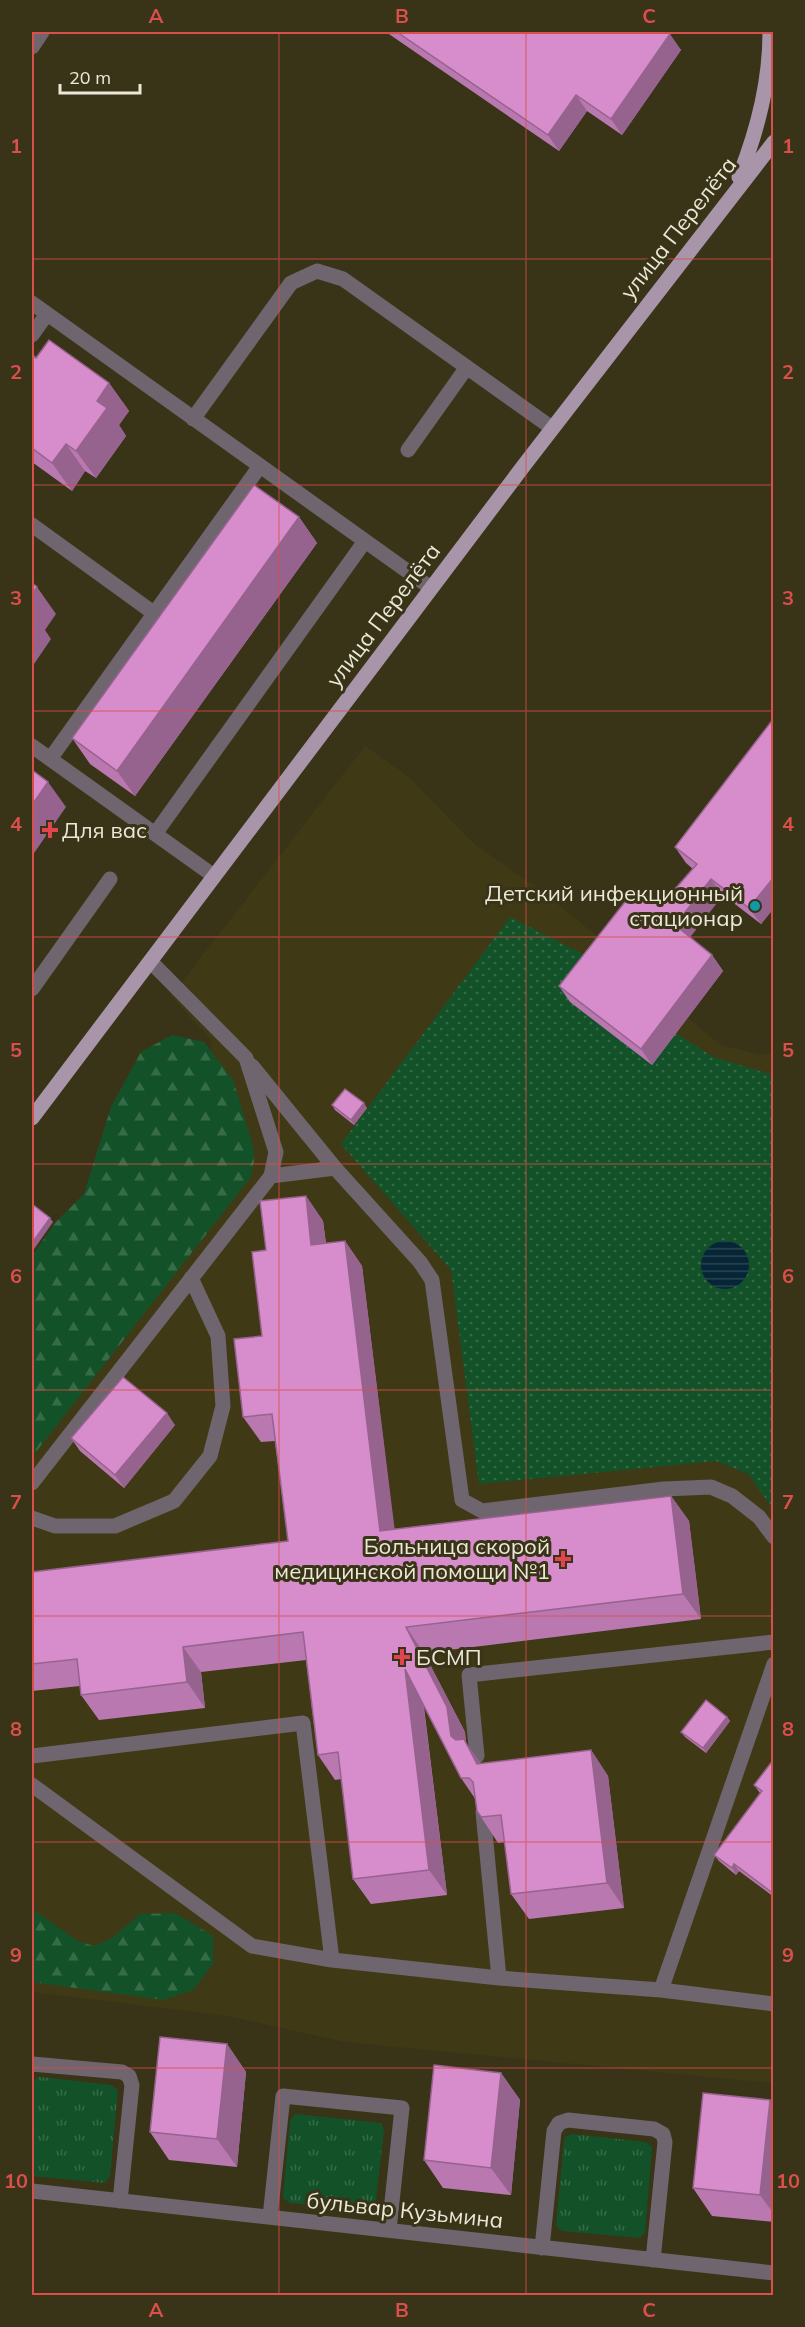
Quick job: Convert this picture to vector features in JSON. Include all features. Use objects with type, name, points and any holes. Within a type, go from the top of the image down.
[{"type":"main road","points":[[732,194],[750,148],[762,99],[770,32]]},
{"type":"main road","name":"улица Перелёта","points":[[32,1118],[552,428],[774,142]]},
{"type":"main road","points":[[732,194],[774,159]]},
{"type":"street","points":[[32,47],[42,32]]},
{"type":"street","points":[[193,419],[291,283],[317,271],[343,279],[552,428]]},
{"type":"street","points":[[32,303],[431,588]]},
{"type":"street","points":[[32,335],[46,314]]},
{"type":"street","points":[[408,450],[467,367]]},
{"type":"street","points":[[50,759],[260,466]]},
{"type":"street","points":[[32,525],[155,614]]},
{"type":"street","points":[[155,834],[365,541]]},
{"type":"street","points":[[32,746],[214,876]]},
{"type":"street","points":[[32,989],[110,879]]},
{"type":"street","points":[[151,962],[246,1058],[335,1168],[420,1262],[432,1280],[462,1500],[482,1510],[664,1489],[711,1486],[732,1496],[759,1517],[774,1537]]},
{"type":"street","points":[[32,1483],[271,1176],[276,1152],[246,1058]]},
{"type":"street","points":[[271,1176],[335,1168]]},
{"type":"street","points":[[32,1518],[55,1526],[115,1526],[174,1501],[210,1456],[223,1406],[218,1336],[191,1278]]},
{"type":"street","points":[[477,1756],[469,1675],[774,1642]]},
{"type":"street","points":[[661,1990],[774,1664]]},
{"type":"street","points":[[32,1756],[303,1724],[332,1960]]},
{"type":"street","points":[[32,1785],[252,1946],[332,1960],[499,1978],[661,1990],[774,2004]]},
{"type":"street","points":[[483,1812],[499,1978]]},
{"type":"street","points":[[32,2064],[122,2072],[129,2076],[132,2085],[120,2201]]},
{"type":"street","points":[[270,2217],[283,2096],[402,2101],[389,2230]]},
{"type":"street","points":[[542,2248],[554,2131],[559,2123],[567,2120],[654,2129],[663,2134],[665,2142],[653,2260]]},
{"type":"street","name":"бульвар Кузьмина","points":[[32,2191],[774,2273]]},
{"type":"shaded area","name":"БСМП","points":[[365,746],[409,777],[474,844],[540,890],[658,985],[691,1021],[721,1045],[761,1055],[773,1053],[773,2083],[345,2042],[228,2016],[32,1992],[32,1322],[211,1075],[211,1040],[171,996]]},
{"type":"green space","points":[[510,917],[632,979],[663,1025],[713,1057],[773,1075],[773,1509],[748,1474],[716,1461],[479,1484],[451,1270],[341,1144]]},
{"type":"green space","points":[[172,1035],[204,1042],[233,1080],[253,1146],[254,1161],[250,1178],[32,1457],[32,1256],[56,1222],[84,1194],[111,1107],[141,1052]]},
{"type":"green space","points":[[32,1909],[78,1941],[94,1946],[112,1938],[140,1914],[175,1913],[213,1936],[213,1964],[193,1990],[163,2000],[32,1982]]},
{"type":"green space","points":[[36,2078],[111,2085],[118,2090],[110,2176],[105,2183],[32,2176],[32,2084]]},
{"type":"green space","points":[[295,2114],[381,2123],[384,2130],[375,2208],[368,2211],[290,2203],[283,2198],[290,2121]]},
{"type":"green space","points":[[572,2134],[646,2142],[652,2147],[645,2232],[640,2238],[562,2231],[556,2226],[564,2141],[565,2137]]},
{"type":"water","points":[[720,1241],[730,1241],[742,1248],[749,1260],[749,1270],[742,1282],[730,1289],[720,1289],[705,1278],[701,1270],[701,1260],[712,1245]]},
{"type":"building","points":[[397,32],[666,32],[670,34],[611,119],[576,95],[548,135]]},
{"type":"building","points":[[49,340],[109,383],[97,401],[107,408],[76,451],[66,444],[52,463],[32,448],[32,354],[36,358]]},
{"type":"building","points":[[254,485],[299,517],[117,771],[72,738]]},
{"type":"building","points":[[32,583],[37,587],[32,594]]},
{"type":"building","name":"Детский инфекционный стационар","points":[[774,718],[774,877],[749,908],[711,879],[675,925],[712,955],[641,1049],[559,986],[635,889],[660,906],[697,864],[675,847]]},
{"type":"building","points":[[32,770],[48,782],[32,805]]},
{"type":"building","points":[[345,1089],[364,1103],[351,1120],[332,1105]]},
{"type":"building","name":"Больница скорой медицинской помощи №1","points":[[306,1196],[311,1245],[345,1241],[380,1531],[671,1496],[683,1594],[406,1627],[447,1707],[451,1736],[456,1740],[464,1739],[477,1764],[591,1750],[607,1883],[511,1894],[501,1815],[481,1817],[477,1811],[473,1782],[469,1778],[461,1778],[405,1669],[429,1870],[353,1879],[338,1752],[318,1755],[303,1632],[183,1647],[187,1682],[81,1695],[77,1659],[32,1664],[32,1572],[288,1541],[272,1414],[243,1417],[234,1339],[262,1336],[252,1252],[266,1250],[260,1201]]},
{"type":"building","points":[[32,1204],[50,1218],[32,1243]]},
{"type":"building","points":[[123,1377],[167,1413],[115,1475],[71,1438]]},
{"type":"building","points":[[706,1700],[727,1717],[703,1748],[681,1732]]},
{"type":"building","points":[[774,1759],[774,1894],[734,1864],[732,1868],[714,1855],[762,1791],[754,1785]]},
{"type":"building","points":[[160,2037],[227,2044],[217,2139],[150,2132]]},
{"type":"building","points":[[434,2065],[501,2073],[491,2168],[424,2160]]},
{"type":"building","points":[[703,2093],[770,2100],[760,2195],[693,2188]]},
{"type":"place","name":"Для вас","points":[[50,830]]},
{"type":"place","name":"Детский инфекционный стационар","points":[[755,906]]},
{"type":"place","name":"Больница скорой медицинской помощи №1","points":[[563,1559]]},
{"type":"place","name":"БСМП","points":[[402,1657]]}]
